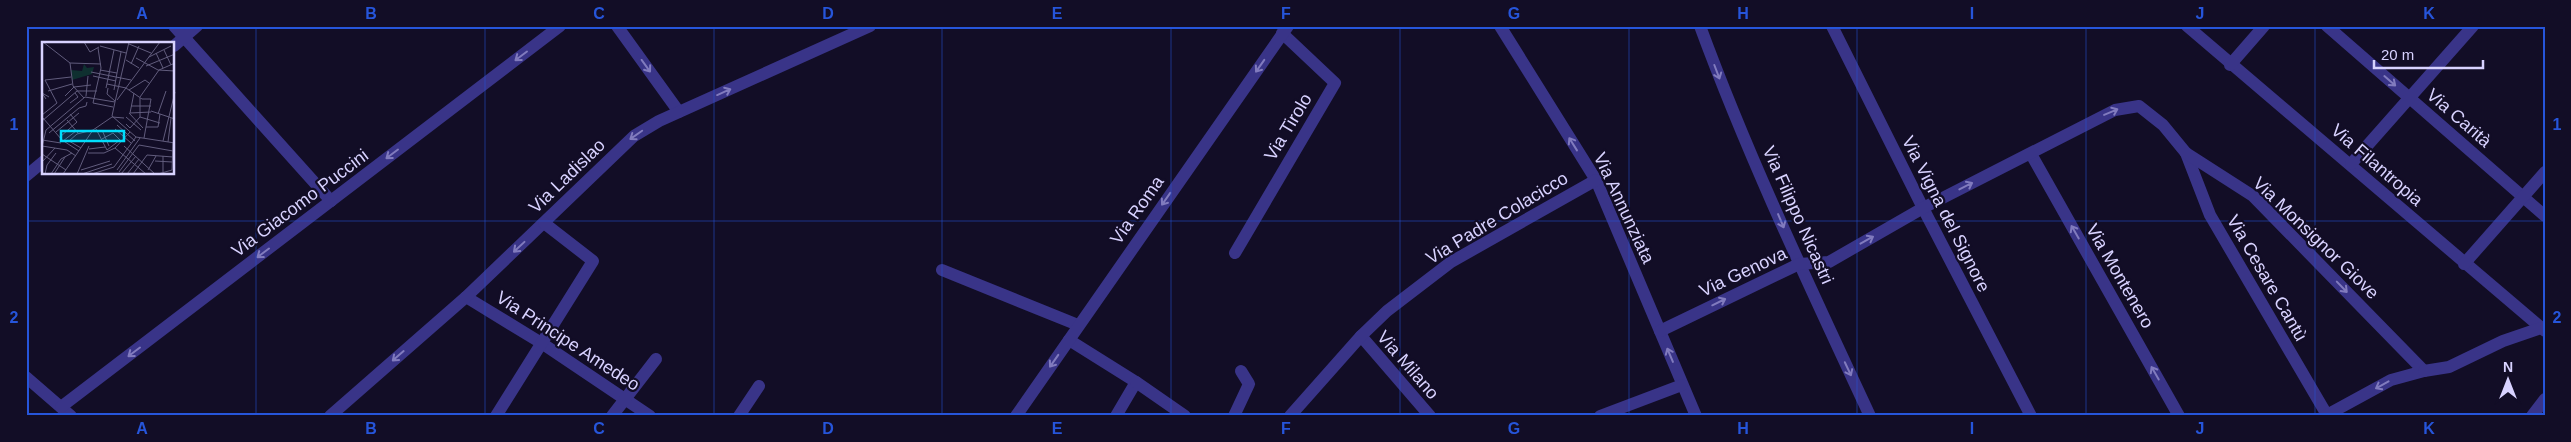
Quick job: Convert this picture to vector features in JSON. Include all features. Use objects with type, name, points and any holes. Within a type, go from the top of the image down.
[{"type":"street","points":[[174,26],[331,201]]},
{"type":"street","points":[[175,45],[197,26]]},
{"type":"street","name":"Via Giacomo Puccini","points":[[61,407],[560,26]]},
{"type":"street","points":[[617,26],[679,112]]},
{"type":"street","name":"Via Ladislao","points":[[330,416],[466,297],[634,136],[679,112],[870,26]]},
{"type":"street","name":"Via Annunziata","points":[[1500,26],[1596,180],[1696,416]]},
{"type":"street","name":"Via Filippo Nicastri","points":[[1700,26],[1718,76],[1799,264],[1870,416]]},
{"type":"street","name":"Via Vigna del Signore","points":[[1832,26],[1923,208],[2031,416]]},
{"type":"street","name":"Via Filantropia","points":[[2186,26],[2230,65],[2351,164],[2464,264],[2543,329]]},
{"type":"street","points":[[2230,65],[2264,26]]},
{"type":"street","name":"Via Carità","points":[[2327,26],[2522,198],[2545,216]]},
{"type":"street","points":[[2351,164],[2473,26]]},
{"type":"street","name":"Via Tirolo","points":[[1235,253],[1336,83],[1285,30]]},
{"type":"street","name":"Via Roma","points":[[1016,416],[1285,30]]},
{"type":"street","name":"Via Monsignor Giove","points":[[1923,208],[2114,110],[2139,106],[2163,125],[2186,153],[2253,196],[2424,371]]},
{"type":"street","name":"Via Cesare Cantù","points":[[2186,153],[2210,215],[2326,415]]},
{"type":"street","name":"Via Montenero","points":[[2031,154],[2179,416]]},
{"type":"street","points":[[26,176],[42,163]]},
{"type":"street","points":[[2464,264],[2545,172]]},
{"type":"street","name":"Via Padre Colacicco","points":[[1290,416],[1361,336],[1387,311],[1450,262],[1596,180]]},
{"type":"street","name":"Via Genova","points":[[1660,331],[1799,264],[1829,262],[1923,208]]},
{"type":"street","points":[[496,416],[593,261],[544,223]]},
{"type":"street","points":[[942,270],[1078,325]]},
{"type":"street","name":"Via Principe Amedeo","points":[[466,297],[542,344],[650,416]]},
{"type":"street","points":[[2326,415],[2391,380],[2449,366],[2503,341],[2543,329]]},
{"type":"street","name":"Via Milano","points":[[1361,336],[1430,416]]},
{"type":"street","points":[[1069,340],[1136,382],[1185,416]]},
{"type":"street","points":[[612,416],[656,359]]},
{"type":"street","points":[[1234,416],[1249,384],[1241,371]]},
{"type":"street","points":[[26,377],[71,416]]},
{"type":"street","points":[[1116,416],[1136,382]]},
{"type":"street","points":[[1600,416],[1682,385]]},
{"type":"street","points":[[739,416],[759,386]]},
{"type":"street","points":[[2537,414],[2545,398]]}]
